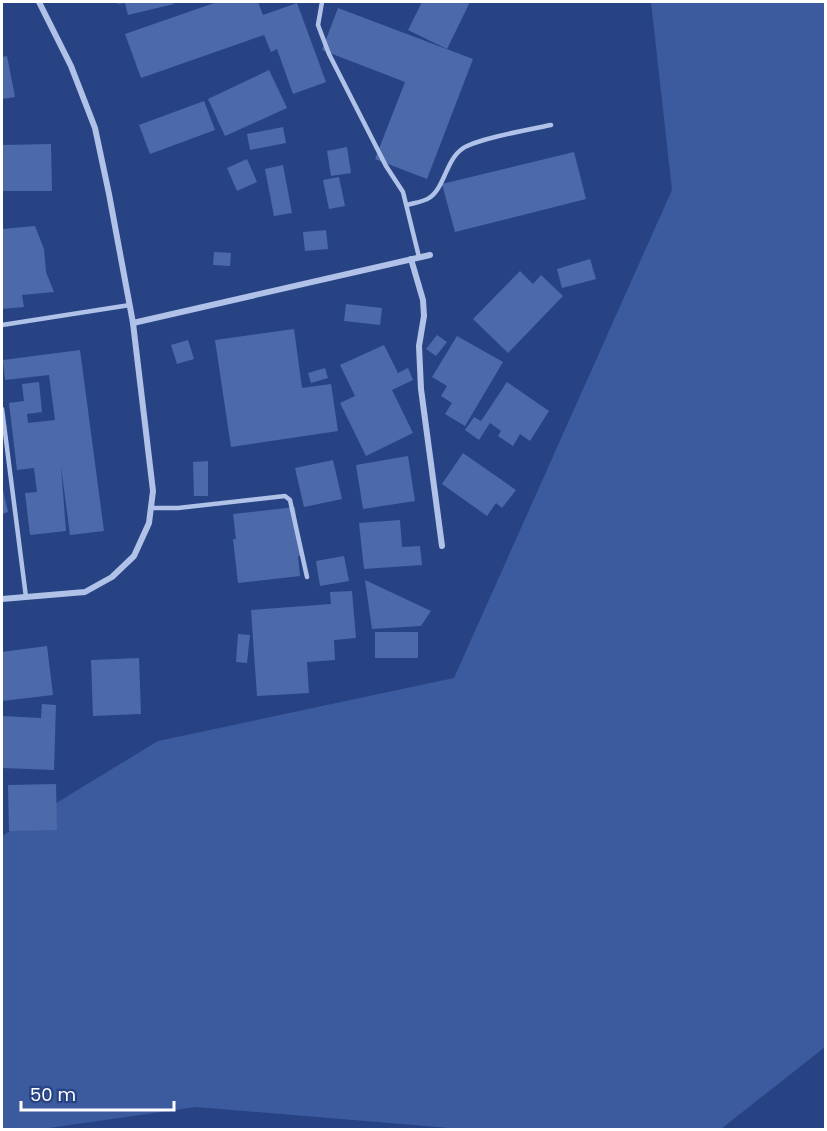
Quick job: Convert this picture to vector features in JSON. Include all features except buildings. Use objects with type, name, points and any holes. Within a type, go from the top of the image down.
[{"type":"street","points":[[2,599],[85,592],[112,577],[134,556],[149,523],[153,491],[133,323],[94,128],[71,66],[39,2]]},
{"type":"street","points":[[133,323],[430,255]]},
{"type":"street","points":[[415,258],[424,316],[419,363],[421,389],[442,546]]},
{"type":"lane","points":[[322,2],[318,24],[329,54],[386,166],[403,192],[415,258]]},
{"type":"lane","points":[[407,205],[429,198],[451,161],[462,149],[476,143],[551,124]]},
{"type":"lane","points":[[2,325],[130,305]]},
{"type":"lane","points":[[2,409],[26,597]]},
{"type":"lane","points":[[151,508],[178,508],[285,496],[290,500],[307,577]]},
{"type":"shaded area","points":[[651,2],[825,2],[825,1047],[721,1129],[461,1129],[196,1107],[42,1129],[2,1130],[2,836],[158,741],[454,678],[672,190]]}]
